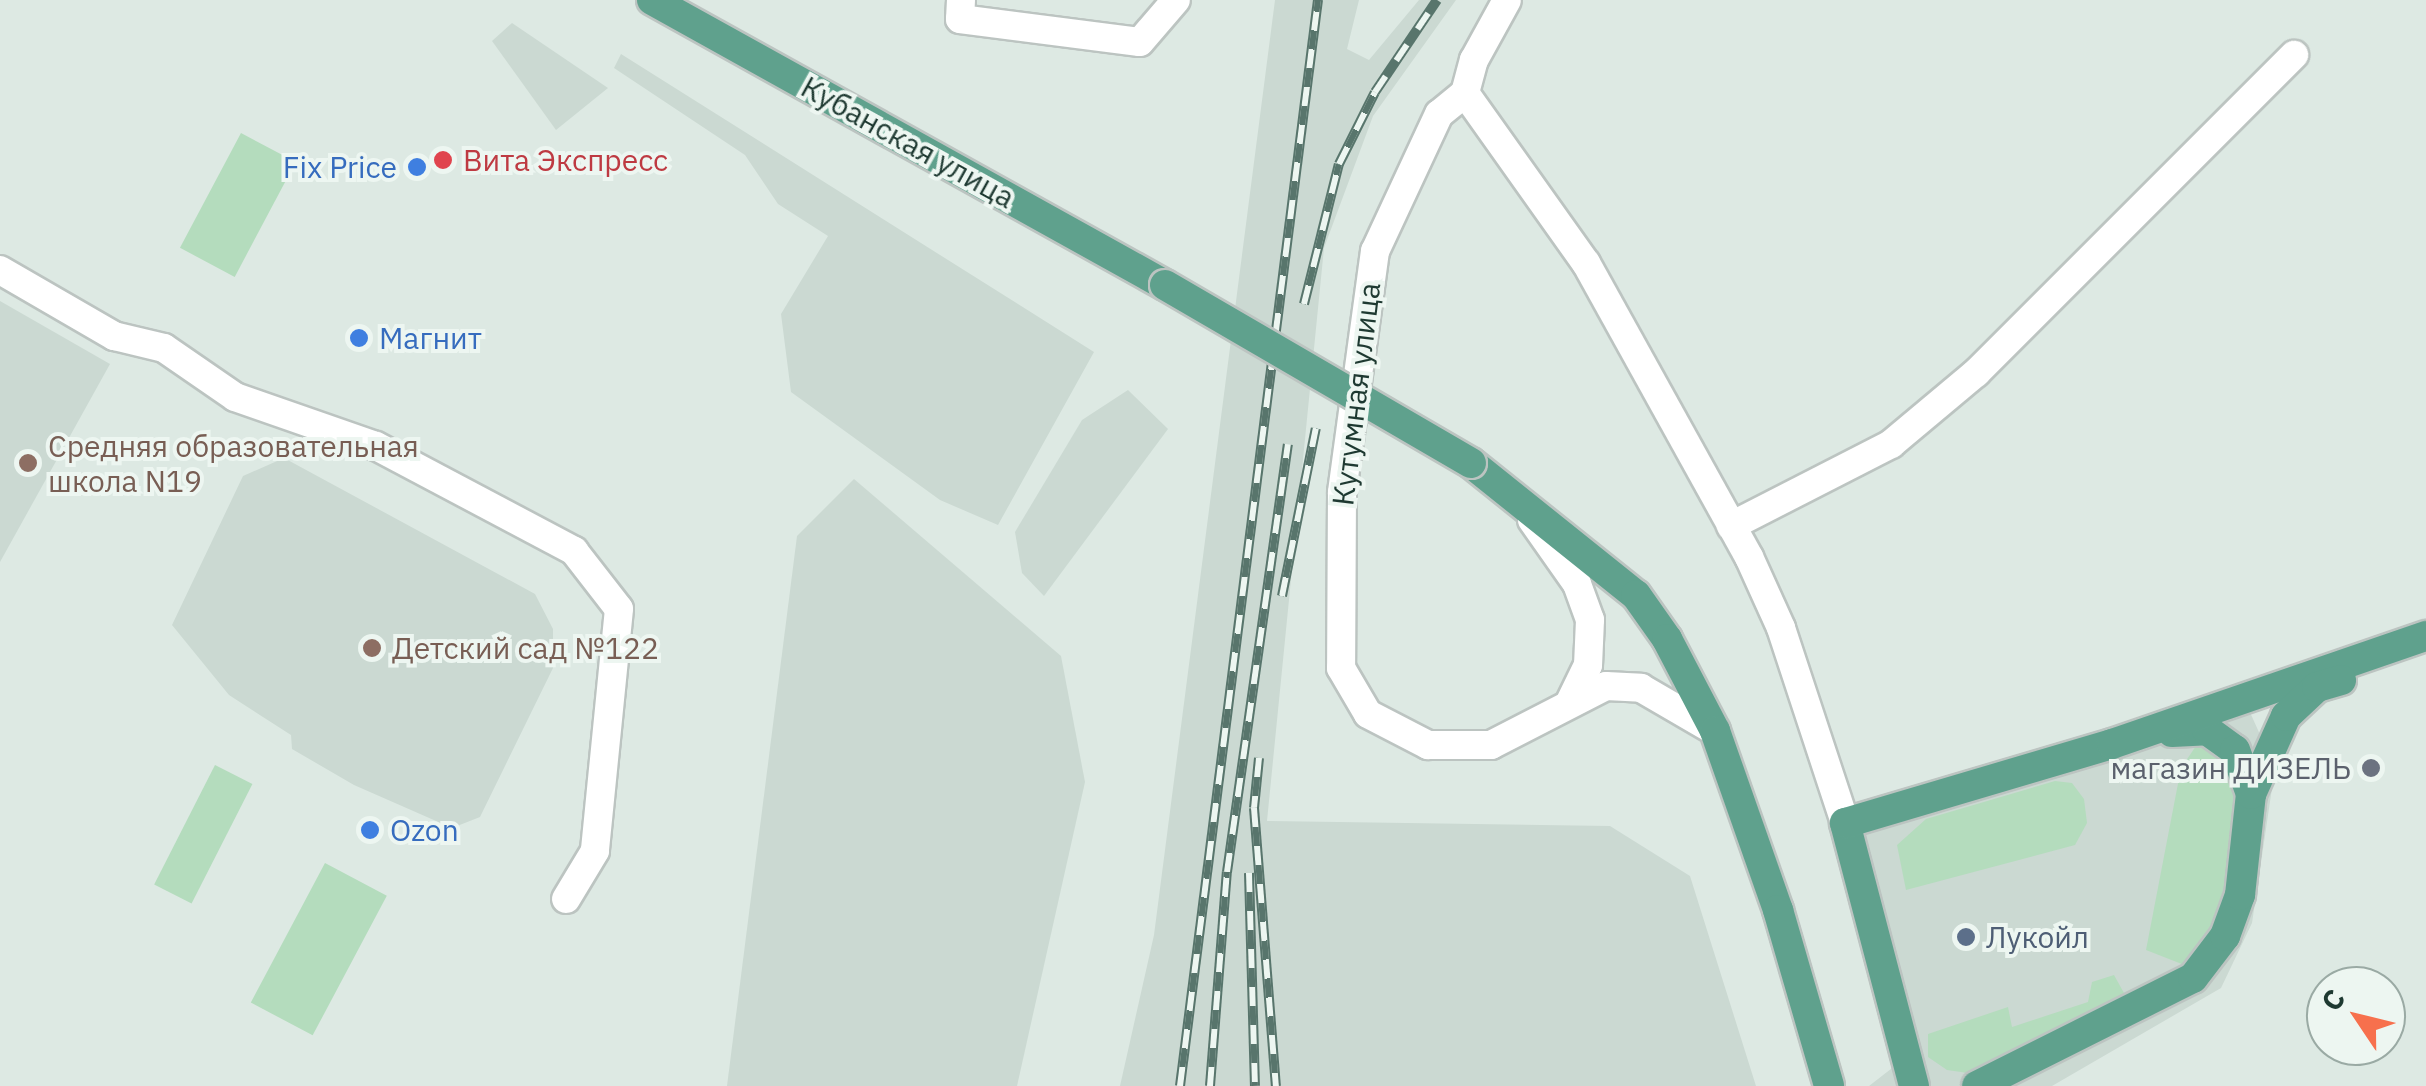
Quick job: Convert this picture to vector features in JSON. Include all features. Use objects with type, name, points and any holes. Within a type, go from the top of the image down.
[{"type":"main road","name":"Кубанская улица","points":[[652,0],[1165,285],[1471,464],[1514,494],[1636,595],[1667,639],[1715,731],[1778,910],[1829,1086]]},
{"type":"main road","points":[[1914,1086],[1845,823],[2112,744],[2426,636]]},
{"type":"main road","points":[[1977,1086],[2193,978],[2225,936],[2240,895],[2251,794],[2286,716],[2317,688],[2426,654]]},
{"type":"main road","points":[[2112,744],[2131,747],[2175,732],[2207,730],[2235,750],[2251,794]]},
{"type":"street","points":[[961,0],[960,19],[1140,42],[1176,0]]},
{"type":"street","points":[[1507,0],[1474,60],[1465,93],[1586,264],[1731,526],[1782,628],[1845,823]]},
{"type":"street","points":[[1731,526],[1891,444],[1976,372],[2294,55]]},
{"type":"street","name":"Кутумная улица","points":[[1465,93],[1439,114],[1375,251],[1337,567],[1341,668],[1368,714],[1428,745],[1476,746],[1548,720],[1569,704]]},
{"type":"street","points":[[0,270],[114,336],[178,356],[235,397],[376,446],[574,551],[618,609],[595,851],[566,899]]},
{"type":"street","points":[[1514,494],[1578,584],[1590,620],[1588,665],[1569,704]]},
{"type":"street","points":[[1569,704],[1606,686],[1641,688],[1715,731]]},
{"type":"shaded area","points":[[1275,0],[1359,0],[1347,49],[1369,60],[1419,0],[1456,0],[1373,116],[1324,248],[1267,821],[1610,826],[1690,876],[1756,1086],[1120,1086],[1154,935]]},
{"type":"shaded area","points":[[512,23],[608,88],[556,130],[492,41]]},
{"type":"shaded area","points":[[621,54],[1094,352],[998,525],[940,500],[791,392],[781,314],[828,236],[778,204],[745,155],[614,68]]},
{"type":"shaded area","name":"Средняя образовательная школа N19","points":[[0,301],[110,364],[0,562]]},
{"type":"shaded area","points":[[1128,390],[1168,429],[1044,596],[1022,573],[1015,532],[1082,420]]},
{"type":"shaded area","name":"Детский сад №122","points":[[284,458],[535,594],[553,629],[553,668],[480,817],[452,828],[354,785],[292,749],[291,735],[229,695],[172,625],[243,476]]},
{"type":"shaded area","points":[[854,479],[1061,656],[1085,782],[1017,1086],[727,1086],[797,536]]},
{"type":"shaded area","points":[[2240,690],[2275,768],[2252,923],[2221,988],[2052,1086],[1869,1086],[1896,1065],[1834,823]]},
{"type":"green space","points":[[241,133],[296,162],[235,277],[180,248]]},
{"type":"green space","points":[[2196,746],[2218,747],[2233,779],[2235,889],[2192,968],[2146,950],[2181,768]]},
{"type":"green space","points":[[215,765],[252,784],[192,903],[154,884]]},
{"type":"green space","points":[[2055,781],[2072,783],[2084,799],[2087,823],[2075,845],[1906,890],[1897,845],[1926,819]]},
{"type":"green space","points":[[325,863],[387,896],[313,1035],[251,1003]]},
{"type":"green space","points":[[2114,975],[2124,993],[2124,1011],[1975,1074],[1947,1070],[1928,1057],[1928,1034],[2008,1007],[2012,1027],[2088,1002],[2092,982]]},
{"type":"railway","points":[[1180,1086],[1318,0]]},
{"type":"railway","points":[[1304,304],[1339,164],[1375,92],[1437,0]]},
{"type":"railway","points":[[1282,596],[1316,428]]},
{"type":"railway","points":[[1210,1086],[1227,872],[1288,444]]},
{"type":"railway","points":[[1259,758],[1254,808],[1276,1086]]},
{"type":"railway","points":[[1249,873],[1255,1086]]},
{"type":"place","name":"Вита Экспресс","points":[[443,160]]},
{"type":"place","name":"Fix Price","points":[[417,167]]},
{"type":"place","name":"Магнит","points":[[359,338]]},
{"type":"place","name":"Средняя образовательная школа N19","points":[[28,463]]},
{"type":"place","name":"Детский сад №122","points":[[372,648]]},
{"type":"place","name":"магазин ДИЗЕЛЬ","points":[[2371,768]]},
{"type":"place","name":"Ozon","points":[[370,830]]},
{"type":"place","name":"Лукойл","points":[[1966,937]]}]
